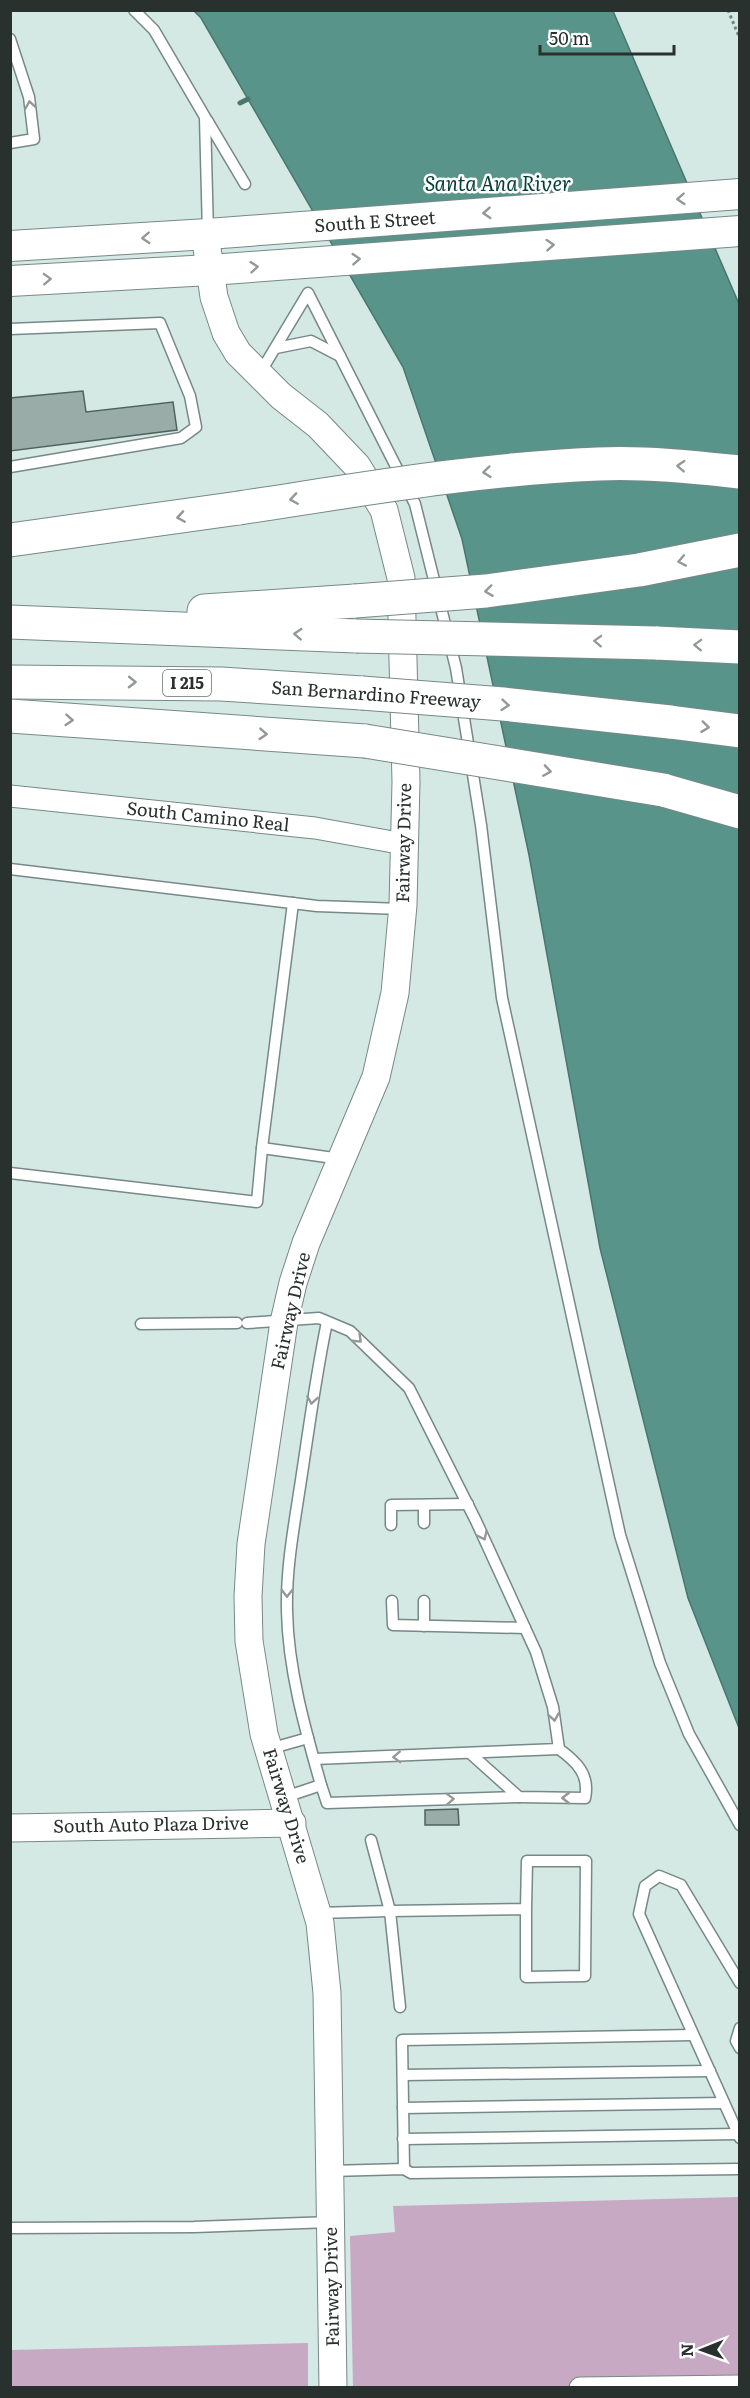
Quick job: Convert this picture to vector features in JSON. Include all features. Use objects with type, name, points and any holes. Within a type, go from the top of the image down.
[{"type":"highway","points":[[10,540],[447,476],[600,464],[683,466],[740,472]]},
{"type":"highway","points":[[23,622],[355,602],[486,591],[639,570],[740,550]]},
{"type":"highway","points":[[23,622],[356,636],[740,647]]},
{"type":"highway","name":"San Bernardino Freeway","points":[[10,682],[221,684],[362,693],[503,704],[740,731]]},
{"type":"highway","points":[[10,716],[365,741],[740,804]]},
{"type":"highway","points":[[663,790],[740,812]]},
{"type":"main road","name":"South E Street","points":[[10,246],[282,229],[740,194]]},
{"type":"main road","name":"South E Street","points":[[10,281],[210,270],[740,231]]},
{"type":"street","name":"Fairway Drive","points":[[206,234],[215,304],[226,333],[238,353],[280,396],[318,425],[357,466],[384,510],[401,578],[406,782],[403,909],[395,993],[376,1077],[306,1243],[284,1322],[251,1544],[248,1596],[251,1659],[269,1749],[285,1797],[317,1914],[327,1993],[333,2388]]},
{"type":"street","name":"South Camino Real","points":[[10,796],[315,828],[404,844]]},
{"type":"street","name":"South Auto Plaza Drive","points":[[10,1828],[292,1823]]},
{"type":"street","points":[[580,2388],[740,2386]]},
{"type":"lane","points":[[134,10],[154,30],[245,184]]},
{"type":"lane","points":[[10,39],[29,97],[34,139],[10,143]]},
{"type":"lane","points":[[205,117],[206,234]]},
{"type":"lane","points":[[260,375],[308,292],[415,504],[456,668],[481,825],[502,998],[620,1534],[660,1663],[689,1734],[740,1825]]},
{"type":"lane","points":[[10,329],[160,323],[190,396],[196,427],[181,438],[10,467]]},
{"type":"lane","points":[[276,348],[311,341],[340,357]]},
{"type":"lane","points":[[10,869],[293,903],[382,910],[403,909]]},
{"type":"lane","points":[[10,1173],[256,1202],[293,903]]},
{"type":"lane","points":[[262,1148],[341,1159]]},
{"type":"lane","points":[[141,1324],[284,1322],[319,1318],[350,1331],[409,1388],[468,1504],[536,1652],[553,1707],[559,1749]]},
{"type":"lane","points":[[314,1759],[472,1755],[559,1749],[578,1763],[587,1786],[585,1798],[519,1797],[327,1803],[321,1785],[308,1738],[296,1678],[287,1613],[287,1581],[312,1399],[327,1322]]},
{"type":"lane","points":[[392,1525],[391,1505],[468,1504]]},
{"type":"lane","points":[[424,1505],[424,1523]]},
{"type":"lane","points":[[392,1601],[393,1624],[525,1628]]},
{"type":"lane","points":[[424,1601],[424,1626]]},
{"type":"lane","points":[[269,1749],[308,1738]]},
{"type":"lane","points":[[472,1755],[519,1797]]},
{"type":"lane","points":[[285,1797],[321,1785]]},
{"type":"lane","points":[[371,1840],[390,1911],[400,2007]]},
{"type":"lane","points":[[586,1861],[585,1976],[526,1977],[526,1909],[527,1862],[586,1861]]},
{"type":"lane","points":[[403,2139],[739,2136],[639,1914],[645,1886],[659,1876],[681,1885],[740,1983]]},
{"type":"lane","points":[[317,1914],[526,1909]]},
{"type":"lane","points":[[740,2028],[736,2041],[740,2048]]},
{"type":"lane","points":[[404,2169],[402,2040],[693,2035]]},
{"type":"lane","points":[[402,2075],[710,2071]]},
{"type":"lane","points":[[403,2108],[724,2103]]},
{"type":"lane","points":[[330,2171],[404,2169],[411,2174],[740,2169]]},
{"type":"lane","points":[[10,2228],[194,2227],[331,2222]]},
{"type":"path","points":[[728,10],[740,39]]},
{"type":"path","points":[[733,22],[740,23]]},
{"type":"shaded area","points":[[739,2197],[739,2387],[353,2387],[350,2236],[395,2232],[393,2206]]},
{"type":"shaded area","points":[[308,2343],[308,2387],[11,2387],[11,2350]]},
{"type":"water","name":"Santa Ana River","points":[[194,11],[613,11],[739,304],[739,1728],[688,1598],[600,1248],[529,855],[462,539],[403,367],[201,18]]},
{"type":"building","points":[[83,391],[86,412],[173,402],[177,430],[10,451],[10,398]]},
{"type":"building","points":[[458,1809],[459,1825],[425,1825],[425,1810]]},
{"type":"waterway","points":[[240,103],[248,99]]}]
